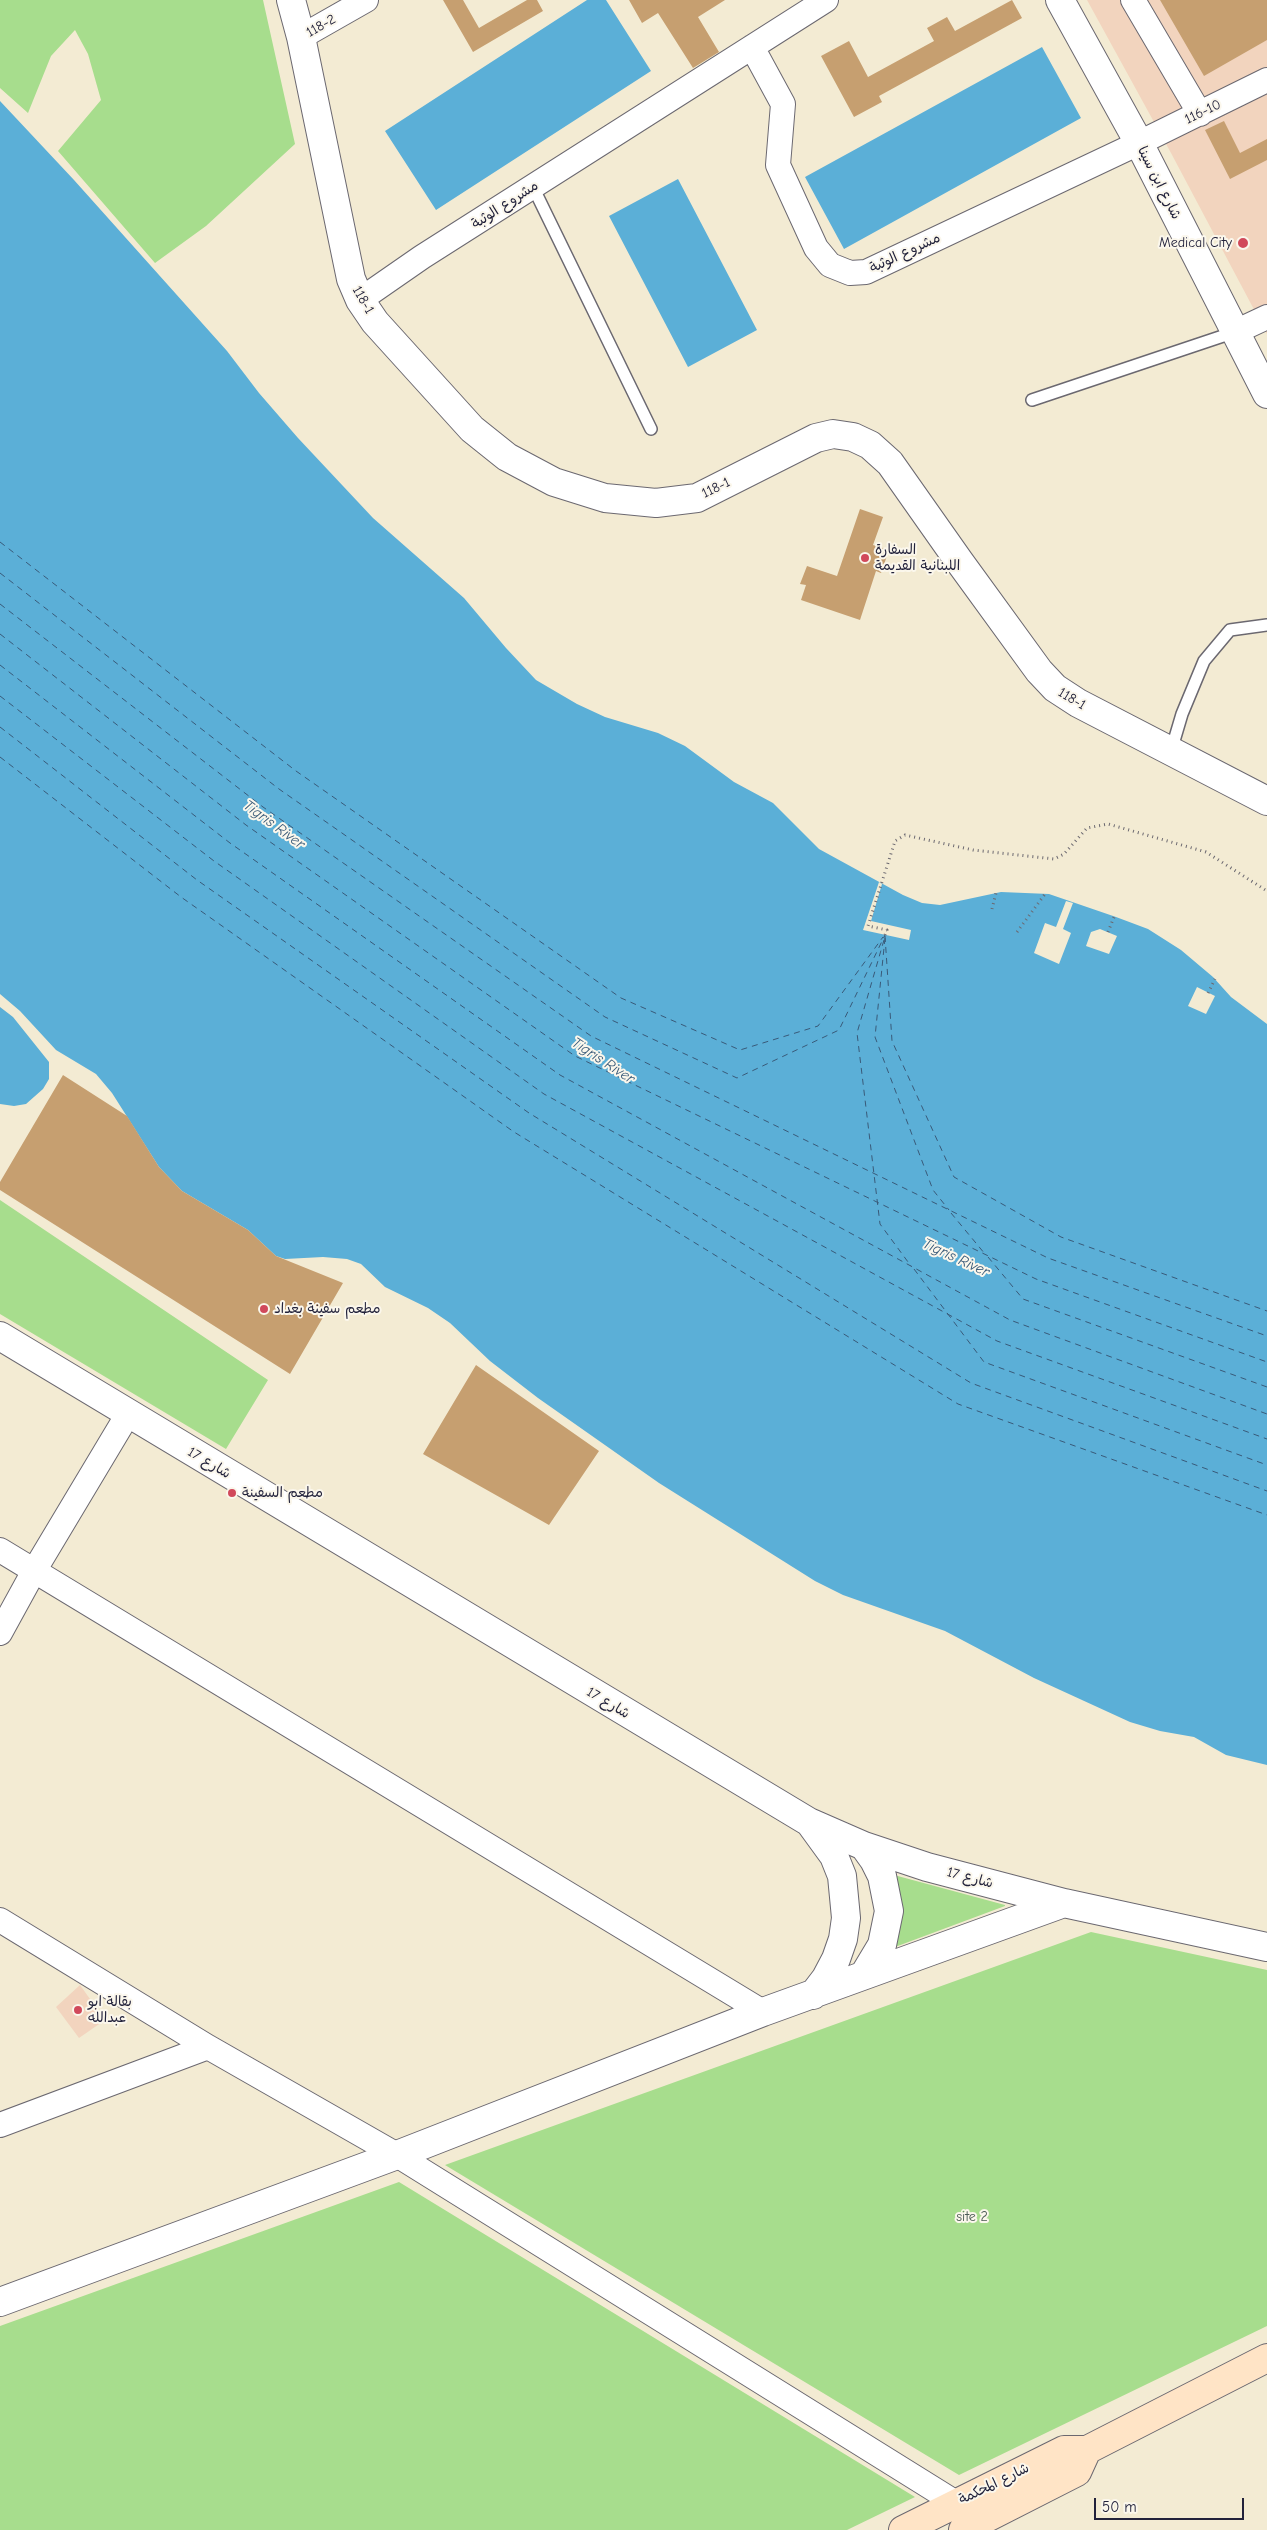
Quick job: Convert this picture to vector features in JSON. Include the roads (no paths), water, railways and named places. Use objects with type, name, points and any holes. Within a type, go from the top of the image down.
[{"type":"main road","name":"شارع المحكمة","points":[[903,2530],[1064,2450],[1087,2450],[1267,2358]]},
{"type":"main road","name":"شارع المحكمة","points":[[963,2530],[1077,2472],[1087,2450]]},
{"type":"street","name":"118-1","points":[[291,0],[301,37],[351,279],[360,300],[375,322],[472,429],[507,457],[554,482],[605,498],[656,503],[697,498],[816,438],[833,434],[853,437],[870,445],[890,463],[959,561],[1039,670],[1055,688],[1078,703],[1267,801]]},
{"type":"street","name":"118-2","points":[[301,37],[366,0]]},
{"type":"street","name":"مشروع الوثبة","points":[[360,300],[826,0]]},
{"type":"street","name":"شارع ابن سينا","points":[[1060,0],[1139,143],[1267,394]]},
{"type":"street","points":[[1133,0],[1200,114]]},
{"type":"street","name":"مشروع الوثبة","points":[[752,47],[783,104],[778,165],[816,248],[830,265],[850,273],[866,272],[1139,143]]},
{"type":"street","name":"116-10","points":[[1139,143],[1267,80]]},
{"type":"street","points":[[1235,332],[1267,317]]},
{"type":"street","name":"شارع 17","points":[[0,1336],[810,1822],[864,1846],[927,1866],[1064,1903],[1267,1947]]},
{"type":"street","points":[[0,1633],[34,1571],[128,1414]]},
{"type":"street","points":[[0,1550],[763,2012]]},
{"type":"street","points":[[810,1822],[834,1856],[842,1876],[846,1897],[843,1939],[826,1978],[813,1995]]},
{"type":"street","points":[[864,1846],[882,1876],[889,1910],[882,1945],[864,1975]]},
{"type":"street","points":[[0,2302],[397,2155],[763,2012],[1064,1903]]},
{"type":"street","points":[[0,1920],[208,2047],[397,2155],[956,2503]]},
{"type":"street","points":[[0,2125],[208,2047]]},
{"type":"lane","points":[[533,187],[652,429]]},
{"type":"lane","points":[[1032,400],[1235,332]]},
{"type":"lane","points":[[1171,751],[1182,714],[1204,661],[1230,630],[1267,625]]},
{"type":"water","points":[[587,0],[606,0],[651,71],[436,210],[385,131]]},
{"type":"water","points":[[1042,47],[1081,118],[844,249],[805,177]]},
{"type":"water","name":"Tigris River","points":[[0,101],[74,180],[227,351],[259,393],[298,438],[373,518],[464,598],[536,680],[577,704],[605,717],[658,733],[685,746],[734,782],[773,803],[819,849],[903,895],[922,903],[940,905],[1001,892],[1049,894],[1116,917],[1148,929],[1181,950],[1213,977],[1231,997],[1267,1024],[1267,1765],[1226,1755],[1194,1737],[1160,1731],[1130,1722],[1034,1678],[945,1631],[843,1595],[815,1581],[659,1483],[538,1398],[490,1361],[450,1323],[428,1308],[385,1287],[361,1264],[347,1259],[323,1257],[285,1259],[276,1256],[248,1230],[182,1191],[159,1167],[112,1093],[96,1074],[56,1050],[20,1011],[0,994]]},
{"type":"water","points":[[678,179],[757,330],[688,367],[609,216]]},
{"type":"water","points":[[0,1007],[13,1017],[49,1062],[49,1079],[43,1089],[26,1104],[14,1106],[0,1104]]},
{"type":"place","name":"Medical City","points":[[1243,243]]},
{"type":"place","name":"السفارة اللبنانية القديمة","points":[[865,558]]},
{"type":"place","name":"مطعم سفينة بغداد","points":[[264,1309]]},
{"type":"place","name":"مطعم السفينة","points":[[232,1493]]},
{"type":"place","name":"بقالة ابو عبدالله","points":[[78,2010]]},
{"type":"park label","name":"site 2","points":[[972,2217]]}]
